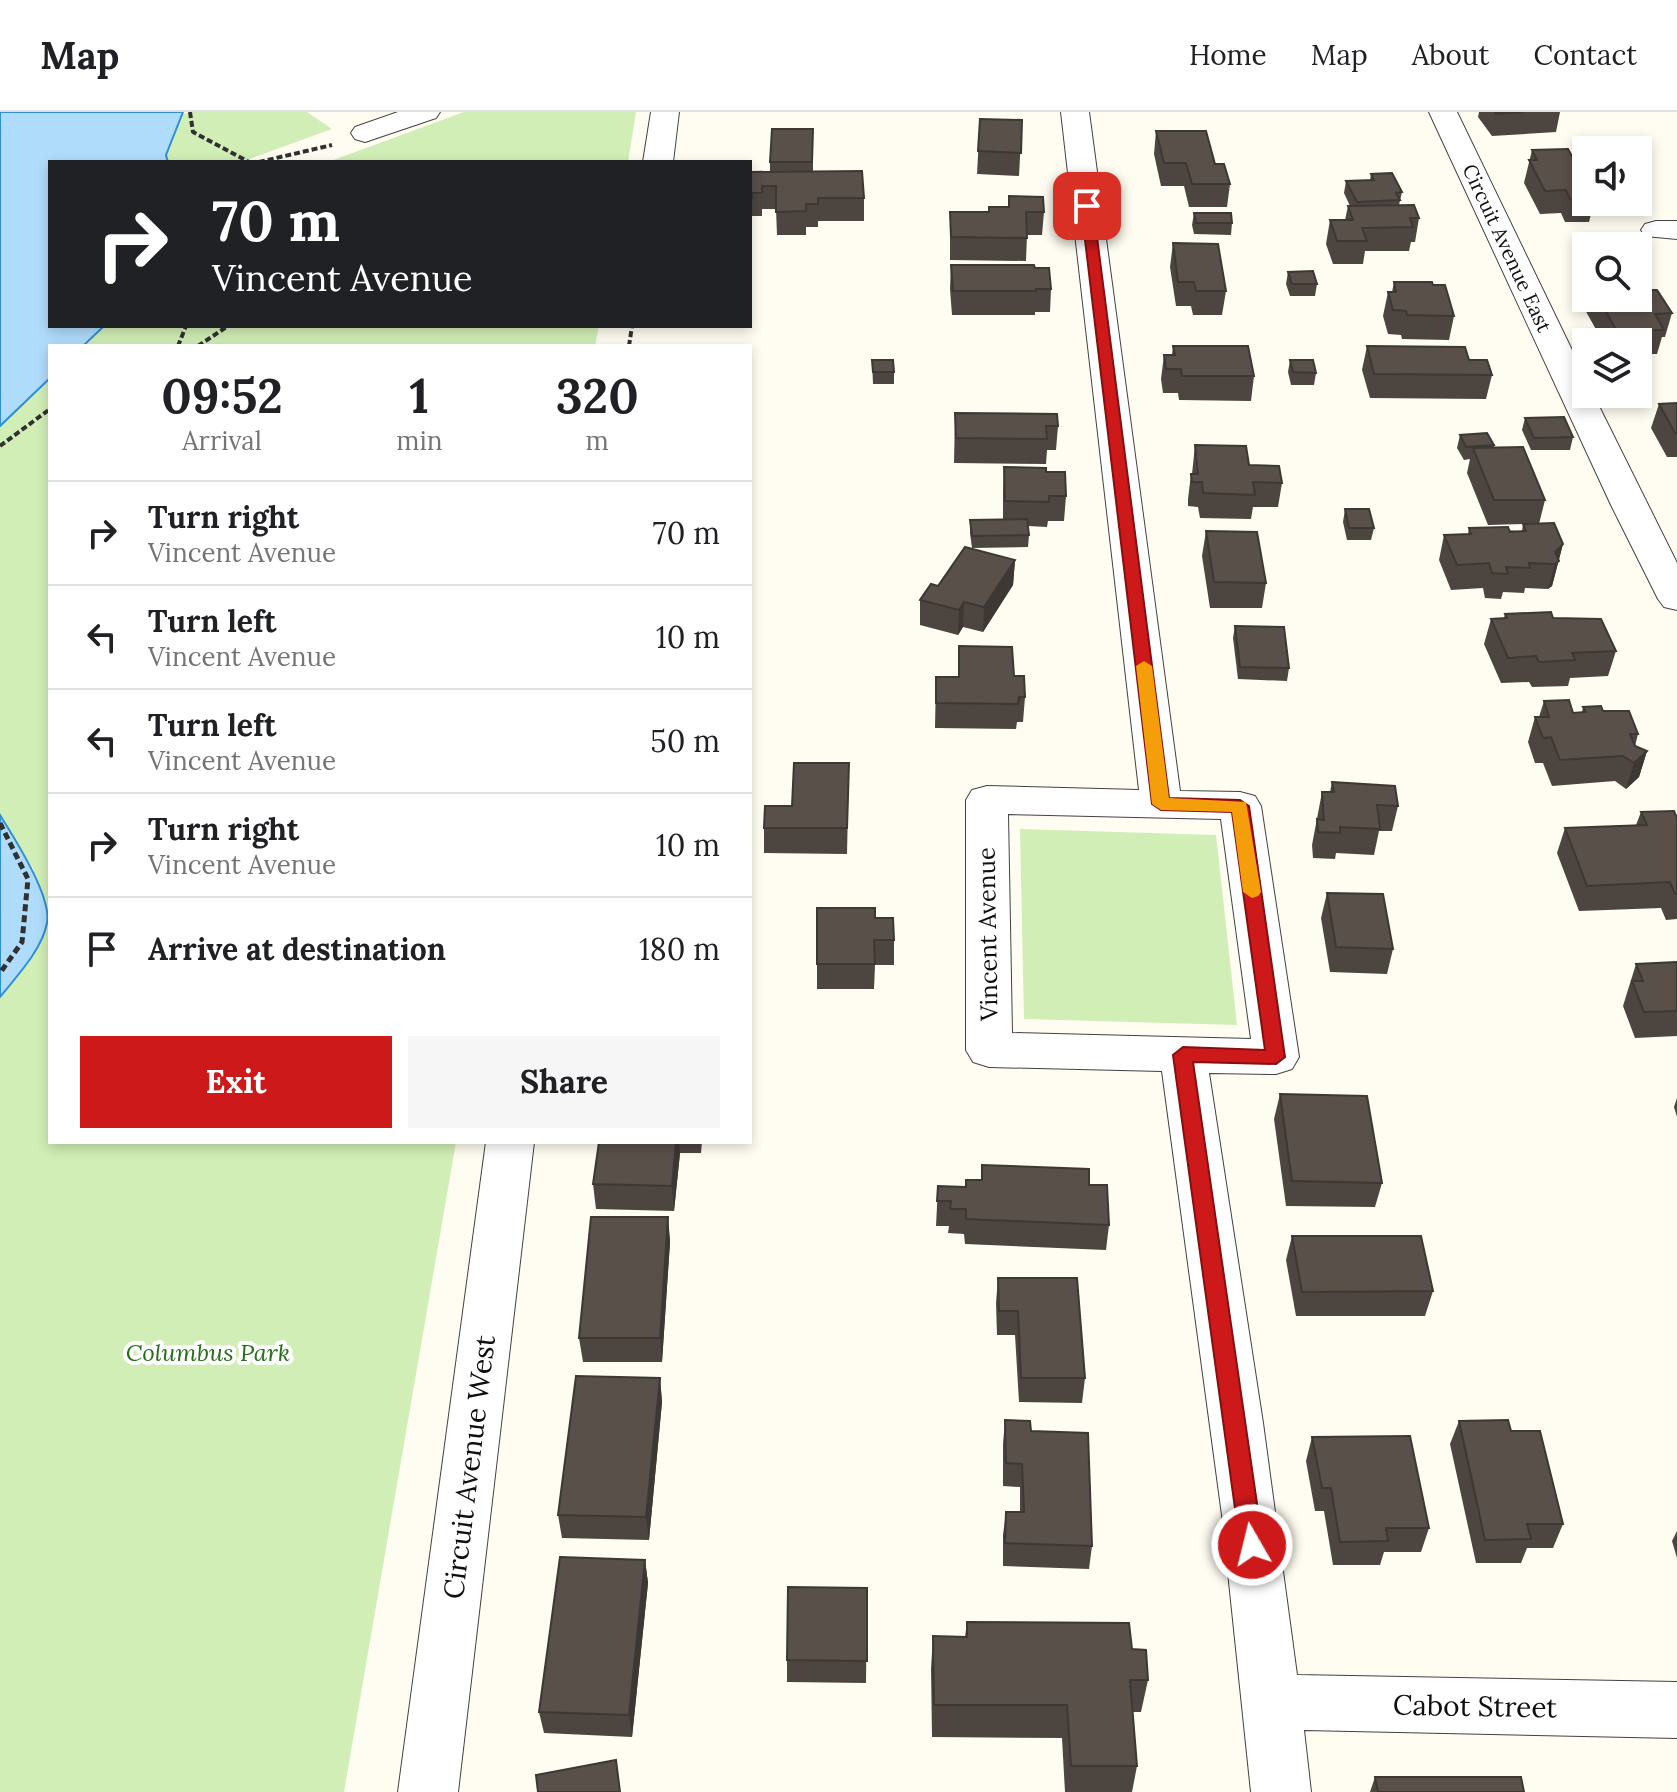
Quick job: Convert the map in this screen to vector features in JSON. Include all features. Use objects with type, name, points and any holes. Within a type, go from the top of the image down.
[{"type":"street","points":[[365,133],[426,112]]},
{"type":"street","points":[[658,160],[665,112]]},
{"type":"street","points":[[1075,112],[1161,804]]},
{"type":"street","name":"Circuit Avenue East","points":[[1443,112],[1622,491],[1677,599]]},
{"type":"street","name":"Vincent Avenue","points":[[987,800],[1240,806],[1276,1057],[1183,1055],[989,1050],[987,800]]},
{"type":"street","points":[[1183,1055],[1273,1702],[1281,1792]]},
{"type":"street","name":"Circuit Avenue West","points":[[428,1792],[510,1144]]},
{"type":"street","name":"Cabot Street","points":[[1273,1702],[1677,1710]]},
{"type":"path","points":[[190,112],[193,132],[245,160]]},
{"type":"path","points":[[269,160],[320,150],[365,133]]},
{"type":"path","points":[[201,344],[225,328]]},
{"type":"path","points":[[0,446],[48,410]]},
{"type":"path","points":[[0,823],[28,879],[22,942],[0,973]]},
{"type":"green space","points":[[191,112],[307,112],[332,129],[247,160],[167,160],[166,156],[181,115]]},
{"type":"green space","points":[[464,112],[636,112],[628,160],[333,160]]},
{"type":"green space","points":[[102,328],[599,328],[595,344],[85,344]]},
{"type":"green space","name":"Columbus Park","points":[[48,380],[48,1144],[456,1144],[344,1792],[0,1792],[0,997],[34,953],[34,870],[0,815],[0,426]]},
{"type":"green space","points":[[1020,829],[1216,835],[1237,1025],[1024,1019]]},
{"type":"water","points":[[0,112],[183,112],[166,155],[167,160],[48,160],[48,328],[102,328],[85,344],[48,344],[48,380],[0,426]]},
{"type":"water","points":[[0,815],[38,883],[44,898],[47,923],[34,953],[0,997]]},
{"type":"building","points":[[980,119],[1022,120],[1021,153],[978,151]]},
{"type":"building","points":[[772,129],[813,129],[812,162],[770,162]]},
{"type":"building","points":[[1156,131],[1206,131],[1215,164],[1224,164],[1230,184],[1192,184],[1186,163],[1164,163]]},
{"type":"building","points":[[1568,149],[1572,156],[1572,199],[1566,190],[1545,191],[1529,160],[1537,160],[1532,150]]},
{"type":"building","points":[[862,171],[864,198],[818,198],[818,204],[806,204],[806,211],[776,212],[776,186],[762,186],[762,193],[752,193],[752,172]]},
{"type":"building","points":[[1392,173],[1402,192],[1396,193],[1400,200],[1357,202],[1346,181],[1374,180],[1371,174]]},
{"type":"building","points":[[1009,196],[1043,197],[1044,212],[1026,212],[1027,238],[951,237],[950,212],[989,212],[989,207],[1009,207]]},
{"type":"building","points":[[1414,205],[1419,218],[1410,218],[1413,227],[1362,228],[1367,241],[1337,241],[1330,220],[1353,220],[1348,206]]},
{"type":"building","points":[[1194,213],[1231,213],[1232,223],[1196,223]]},
{"type":"building","points":[[1173,243],[1218,244],[1226,291],[1196,291],[1194,282],[1178,282]]},
{"type":"building","points":[[951,265],[1034,265],[1035,268],[1049,268],[1051,289],[953,291]]},
{"type":"building","points":[[1313,271],[1317,284],[1292,284],[1288,272]]},
{"type":"building","points":[[1394,282],[1445,285],[1454,316],[1407,315],[1406,311],[1393,310],[1388,292],[1396,292]]},
{"type":"building","points":[[1652,290],[1657,290],[1672,313],[1655,314],[1664,330],[1615,328],[1606,312],[1652,312]]},
{"type":"building","points":[[1173,346],[1248,346],[1254,376],[1182,376],[1181,369],[1166,369],[1164,355],[1175,355]]},
{"type":"building","points":[[1367,346],[1465,347],[1469,360],[1487,360],[1492,375],[1374,374]]},
{"type":"building","points":[[872,360],[893,360],[894,372],[873,372]]},
{"type":"building","points":[[1290,360],[1313,360],[1316,373],[1293,372]]},
{"type":"building","points":[[1677,403],[1677,433],[1675,433],[1659,404]]},
{"type":"building","points":[[955,413],[1057,414],[1058,426],[1046,426],[1047,439],[956,438]]},
{"type":"building","points":[[1564,417],[1573,437],[1534,438],[1525,418]]},
{"type":"building","points":[[1487,433],[1494,445],[1466,447],[1460,435]]},
{"type":"building","points":[[1195,445],[1246,446],[1249,465],[1279,466],[1282,483],[1253,482],[1255,495],[1203,493],[1202,482],[1192,482],[1191,474],[1198,474]]},
{"type":"building","points":[[1523,447],[1545,500],[1494,500],[1473,448]]},
{"type":"building","points":[[1004,467],[1046,468],[1046,472],[1065,472],[1066,496],[1049,496],[1049,502],[1005,501]]},
{"type":"building","points":[[1345,509],[1369,509],[1374,528],[1349,528]]},
{"type":"building","points":[[1027,519],[1029,535],[972,536],[970,520]]},
{"type":"building","points":[[1554,523],[1563,544],[1555,552],[1559,561],[1555,564],[1529,563],[1530,568],[1506,567],[1508,574],[1492,573],[1489,563],[1457,565],[1444,535],[1471,534],[1469,528],[1508,527],[1510,532],[1526,531],[1523,524]]},
{"type":"building","points":[[1206,531],[1257,532],[1266,583],[1214,582]]},
{"type":"building","points":[[965,547],[1015,560],[984,607],[964,602],[959,610],[920,600],[931,584],[938,586]]},
{"type":"building","points":[[1551,612],[1553,618],[1601,619],[1616,651],[1572,653],[1575,660],[1539,662],[1536,656],[1508,658],[1491,619],[1507,618],[1505,614]]},
{"type":"building","points":[[1235,626],[1284,627],[1289,668],[1240,667]]},
{"type":"building","points":[[959,646],[1012,647],[1014,676],[1024,676],[1025,697],[1019,697],[1018,704],[936,703],[936,677],[959,677]]},
{"type":"building","points":[[1569,700],[1573,713],[1586,712],[1583,707],[1601,706],[1603,711],[1629,711],[1638,734],[1630,734],[1635,746],[1647,751],[1634,763],[1623,756],[1560,760],[1551,737],[1543,738],[1535,717],[1549,717],[1544,701]]},
{"type":"building","points":[[794,763],[849,763],[847,828],[764,828],[765,806],[792,806]]},
{"type":"building","points":[[1332,782],[1395,786],[1398,806],[1377,805],[1380,829],[1340,827],[1340,833],[1318,832],[1317,819],[1324,820],[1322,792],[1334,792]]},
{"type":"building","points":[[1674,811],[1677,818],[1677,894],[1670,882],[1587,886],[1565,828],[1647,825],[1641,812]]},
{"type":"building","points":[[1327,893],[1383,894],[1393,949],[1336,947]]},
{"type":"building","points":[[817,908],[875,908],[875,918],[893,918],[894,940],[874,940],[875,964],[817,964]]},
{"type":"building","points":[[1677,962],[1677,1011],[1644,1012],[1632,981],[1643,981],[1636,964]]},
{"type":"building","points":[[1280,1094],[1367,1096],[1382,1183],[1292,1181]]},
{"type":"building","points":[[599,1144],[676,1144],[672,1186],[593,1184]]},
{"type":"building","points":[[982,1165],[1089,1169],[1089,1185],[1107,1185],[1109,1225],[966,1219],[966,1209],[950,1209],[951,1201],[937,1201],[938,1186],[966,1187],[966,1180],[982,1180]]},
{"type":"building","points":[[591,1217],[668,1217],[660,1338],[579,1338]]},
{"type":"building","points":[[1292,1236],[1421,1236],[1433,1291],[1302,1292]]},
{"type":"building","points":[[998,1278],[1077,1278],[1085,1378],[1021,1378],[1018,1311],[999,1311]]},
{"type":"building","points":[[576,1376],[660,1378],[646,1517],[558,1515]]},
{"type":"building","points":[[1005,1420],[1030,1421],[1031,1431],[1088,1433],[1092,1546],[1005,1543],[1006,1512],[1024,1512],[1022,1464],[1006,1463]]},
{"type":"building","points":[[1508,1420],[1511,1431],[1540,1431],[1563,1524],[1527,1524],[1531,1539],[1485,1540],[1459,1421]]},
{"type":"building","points":[[1410,1436],[1429,1528],[1386,1528],[1388,1541],[1340,1542],[1331,1488],[1322,1488],[1312,1437]]},
{"type":"building","points":[[560,1557],[645,1560],[629,1715],[539,1712]]},
{"type":"building","points":[[788,1587],[867,1588],[867,1661],[787,1660]]},
{"type":"building","points":[[967,1622],[1129,1623],[1132,1649],[1146,1650],[1148,1680],[1130,1680],[1137,1766],[1071,1766],[1067,1705],[934,1705],[933,1636],[967,1637]]},
{"type":"building","points":[[616,1760],[620,1792],[538,1792],[536,1775]]},
{"type":"building","points":[[1375,1777],[1521,1777],[1524,1792],[1378,1792]]},
{"type":"slow traffic","points":[[1144,666],[1161,804],[1240,806],[1252,892]]},
{"type":"route","points":[[1087,206],[1161,804],[1240,806],[1276,1057],[1183,1055],[1252,1545]]}]
